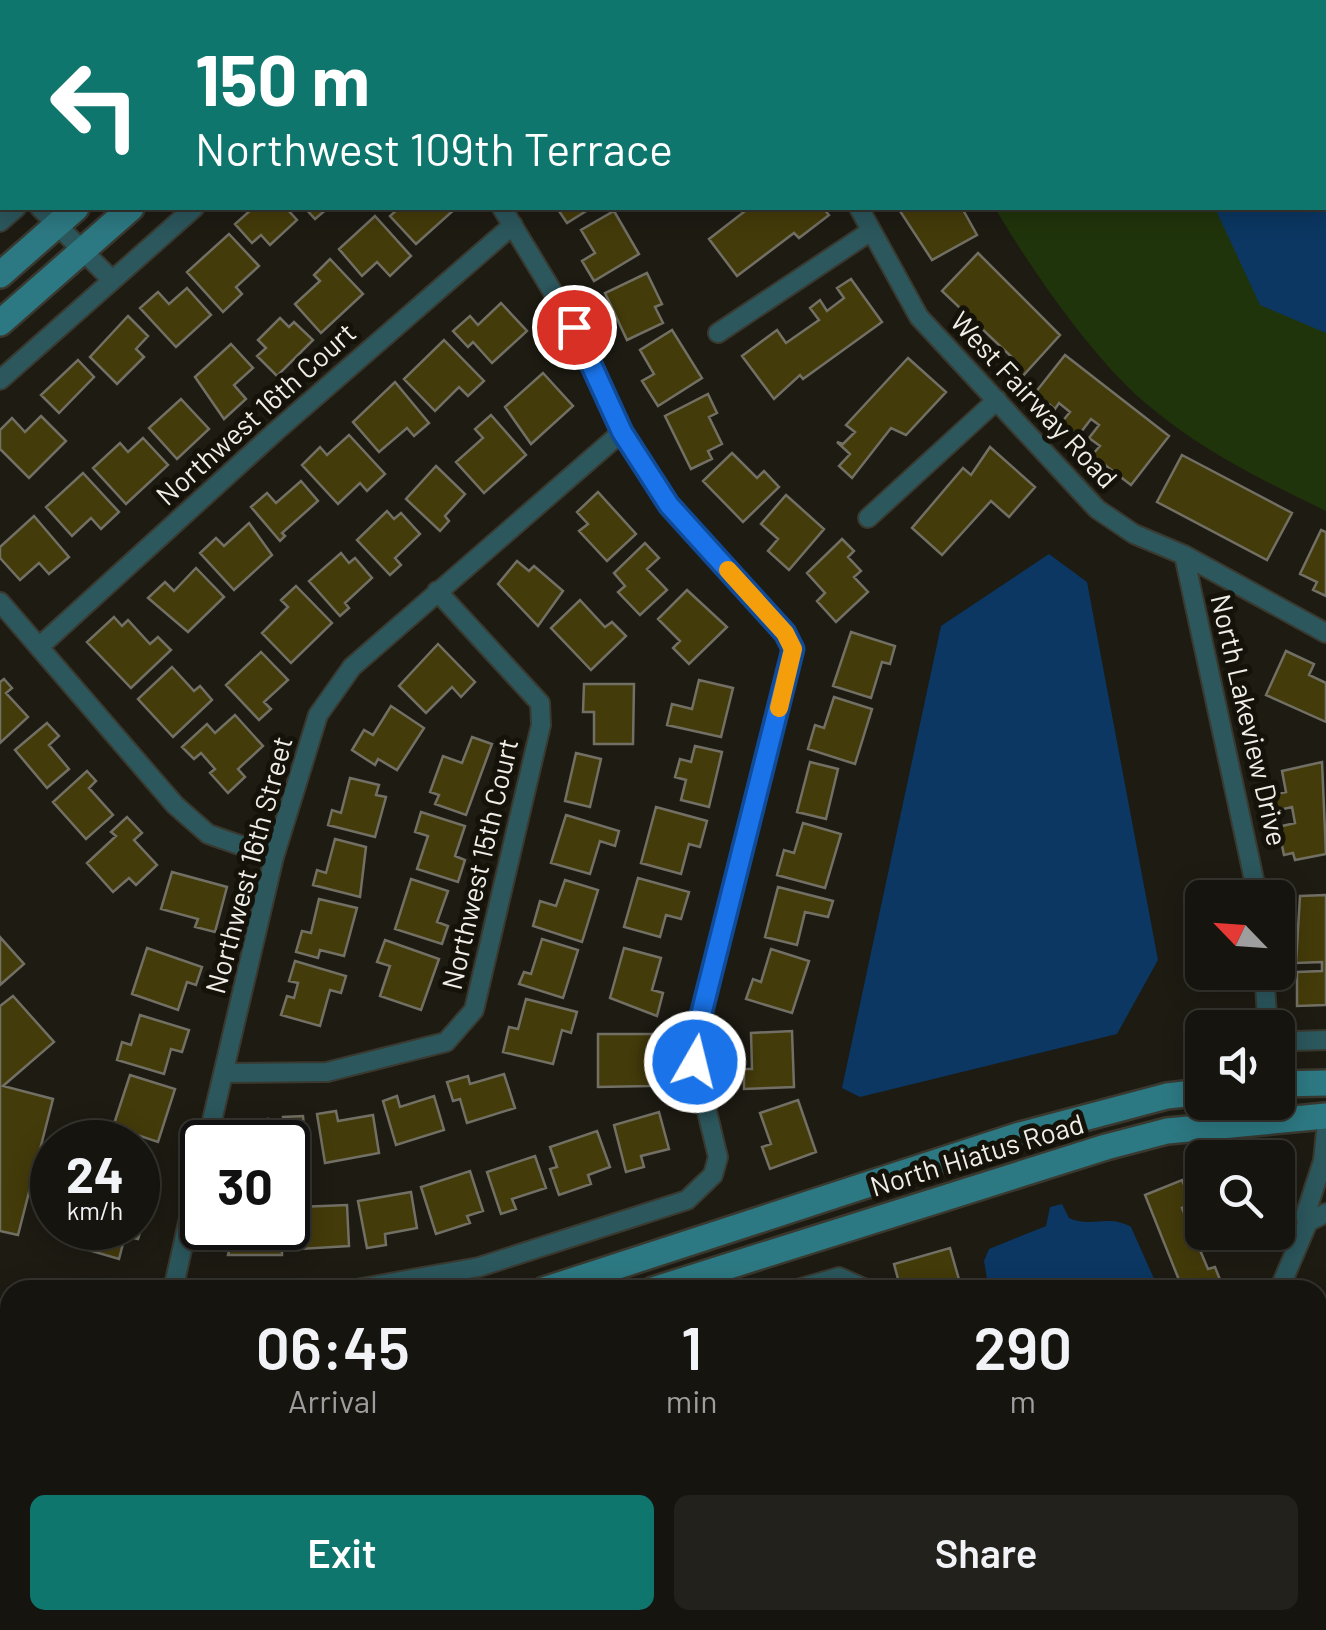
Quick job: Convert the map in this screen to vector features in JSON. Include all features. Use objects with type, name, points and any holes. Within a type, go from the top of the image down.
[{"type":"main road","points":[[0,322],[129,210]]},
{"type":"main road","points":[[0,275],[57,213]]},
{"type":"main road","points":[[1295,1084],[1326,1083]]},
{"type":"main road","name":"North Hiatus Road","points":[[575,1280],[1020,1134],[1185,1094]]},
{"type":"main road","name":"North Hiatus Road","points":[[684,1280],[1106,1146],[1167,1131],[1326,1116]]},
{"type":"street","points":[[0,380],[192,210]]},
{"type":"street","points":[[444,1280],[687,1200],[713,1175],[718,1157],[695,1062],[699,1023],[793,649],[785,633],[669,505],[622,432],[574,327],[503,210]]},
{"type":"street","name":"West Fairway Road","points":[[860,210],[906,300],[1097,509],[1134,534],[1184,555],[1326,633]]},
{"type":"street","points":[[57,213],[82,250],[112,280]]},
{"type":"street","name":"Northwest 16th Court","points":[[39,647],[275,432],[513,225]]},
{"type":"street","points":[[718,333],[871,231]]},
{"type":"street","points":[[868,518],[997,400]]},
{"type":"street","name":"Northwest 16th Street","points":[[213,1120],[274,857],[318,715],[352,667],[622,432]]},
{"type":"street","name":"North Lakeview Drive","points":[[1184,555],[1254,880]]},
{"type":"street","name":"Northwest 15th Court","points":[[225,1073],[326,1072],[446,1042],[474,1010],[541,725],[540,703],[437,591]]},
{"type":"street","points":[[0,602],[175,805],[208,834],[274,857]]},
{"type":"street","points":[[1295,1035],[1326,1040]]},
{"type":"street","points":[[1308,1222],[1305,1216],[1323,1162],[1326,1132]]},
{"type":"street","points":[[1283,1280],[1308,1222],[1326,1213]]},
{"type":"street","points":[[175,1280],[182,1250]]},
{"type":"green space","points":[[996,210],[1326,210],[1326,511],[1212,451],[1149,406],[1107,365]]},
{"type":"water","points":[[1216,210],[1326,210],[1326,333],[1260,305]]},
{"type":"water","points":[[1049,554],[1087,582],[1158,960],[1117,1034],[860,1097],[842,1088],[941,626]]},
{"type":"water","points":[[1062,1204],[1069,1218],[1077,1221],[1115,1222],[1131,1227],[1155,1280],[987,1280],[984,1261],[989,1249],[1046,1226],[1050,1207]]},
{"type":"building","points":[[251,210],[288,210],[297,220],[270,245],[261,235],[252,243],[235,224]]},
{"type":"building","points":[[307,210],[326,210],[315,219]]},
{"type":"building","points":[[397,210],[454,210],[416,244],[390,216]]},
{"type":"building","points":[[558,210],[588,210],[567,223]]},
{"type":"building","points":[[746,210],[825,210],[829,215],[799,238],[794,233],[737,276],[709,239]]},
{"type":"building","points":[[899,210],[963,210],[977,235],[932,260]]},
{"type":"building","points":[[614,211],[639,254],[594,281],[582,261],[595,253],[581,230]]},
{"type":"building","points":[[375,216],[411,256],[390,276],[377,262],[362,276],[339,249]]},
{"type":"building","points":[[229,234],[259,266],[236,287],[242,294],[223,312],[187,272]]},
{"type":"building","points":[[978,253],[1060,335],[1021,378],[1010,368],[1016,361],[942,291]]},
{"type":"building","points":[[330,259],[363,294],[321,333],[295,304],[320,281],[314,275]]},
{"type":"building","points":[[647,273],[662,304],[655,307],[663,323],[627,340],[605,293]]},
{"type":"building","points":[[851,279],[882,322],[803,379],[800,375],[774,399],[742,356],[777,330],[786,343],[819,320],[810,308],[820,300],[827,311],[844,298],[837,288]]},
{"type":"building","points":[[187,288],[211,315],[176,347],[140,308],[158,292],[169,304]]},
{"type":"building","points":[[501,303],[527,331],[492,363],[473,342],[468,347],[453,331],[470,316],[478,325]]},
{"type":"building","points":[[128,316],[148,336],[136,349],[144,357],[117,384],[90,357]]},
{"type":"building","points":[[280,318],[289,327],[294,322],[313,340],[277,376],[257,356],[266,348],[258,340]]},
{"type":"building","points":[[672,330],[702,378],[658,406],[642,381],[654,374],[640,350]]},
{"type":"building","points":[[444,340],[484,381],[468,396],[459,387],[435,411],[404,379]]},
{"type":"building","points":[[231,344],[253,368],[234,385],[246,399],[224,419],[195,377]]},
{"type":"building","points":[[1065,355],[1169,436],[1131,485],[1092,455],[1100,446],[1089,438],[1099,425],[1091,419],[1078,436],[1061,423],[1070,412],[1059,403],[1055,409],[1035,393]]},
{"type":"building","points":[[908,358],[946,392],[906,435],[891,428],[852,478],[839,466],[850,454],[837,442],[843,444],[855,432],[846,425]]},
{"type":"building","points":[[78,360],[94,377],[59,413],[41,395]]},
{"type":"building","points":[[543,373],[573,406],[531,444],[505,407]]},
{"type":"building","points":[[395,382],[429,423],[414,436],[407,428],[379,452],[353,422]]},
{"type":"building","points":[[708,394],[717,413],[709,417],[722,444],[708,451],[712,459],[691,469],[665,416]]},
{"type":"building","points":[[181,399],[209,429],[177,459],[149,428]]},
{"type":"building","points":[[491,415],[526,455],[484,493],[456,462],[483,438],[475,429]]},
{"type":"building","points":[[41,416],[66,441],[29,478],[0,449],[0,430],[12,418],[25,432]]},
{"type":"building","points":[[349,435],[385,474],[367,491],[360,483],[338,504],[302,465],[320,447],[327,455]]},
{"type":"building","points":[[143,438],[168,465],[126,504],[93,468],[120,443],[128,452]]},
{"type":"building","points":[[990,447],[1035,487],[1009,517],[991,501],[942,555],[912,528],[963,468],[971,475]]},
{"type":"building","points":[[732,453],[757,478],[764,471],[779,487],[743,522],[703,481]]},
{"type":"building","points":[[1182,455],[1292,513],[1267,560],[1157,502]]},
{"type":"building","points":[[436,466],[465,494],[445,516],[449,521],[440,531],[406,499]]},
{"type":"building","points":[[83,473],[119,512],[101,529],[91,518],[72,536],[46,507]]},
{"type":"building","points":[[301,481],[318,501],[282,533],[285,536],[280,541],[251,507],[267,493],[276,503]]},
{"type":"building","points":[[598,492],[636,534],[607,561],[579,531],[588,524],[577,512]]},
{"type":"building","points":[[786,495],[824,529],[789,570],[768,551],[778,539],[761,524]]},
{"type":"building","points":[[387,511],[394,519],[401,513],[420,534],[395,558],[401,565],[390,575],[357,540]]},
{"type":"building","points":[[34,516],[69,557],[49,574],[39,563],[20,580],[0,558],[0,547]]},
{"type":"building","points":[[249,523],[272,555],[234,590],[200,553],[216,538],[224,546]]},
{"type":"building","points":[[1321,530],[1326,532],[1326,596],[1313,590],[1317,582],[1300,574]]},
{"type":"building","points":[[842,539],[854,551],[848,557],[861,571],[854,577],[868,592],[836,622],[817,601],[825,593],[807,573]]},
{"type":"building","points":[[645,543],[659,558],[647,569],[667,590],[640,615],[618,592],[625,586],[614,573]]},
{"type":"building","points":[[341,553],[349,563],[355,558],[372,578],[345,603],[349,608],[340,616],[309,581]]},
{"type":"building","points":[[517,561],[529,571],[534,566],[563,591],[538,626],[498,584]]},
{"type":"building","points":[[196,568],[224,597],[188,632],[148,598],[165,582],[174,591]]},
{"type":"building","points":[[296,586],[332,623],[291,663],[262,633],[288,607],[281,600]]},
{"type":"building","points":[[687,590],[727,627],[689,664],[673,648],[680,641],[658,619]]},
{"type":"building","points":[[580,600],[605,627],[612,622],[626,636],[591,670],[551,628]]},
{"type":"building","points":[[114,617],[122,626],[128,620],[150,644],[158,637],[171,650],[131,688],[87,642]]},
{"type":"building","points":[[851,632],[895,646],[890,664],[882,662],[871,698],[833,686]]},
{"type":"building","points":[[438,644],[475,682],[461,697],[452,687],[426,713],[399,686]]},
{"type":"building","points":[[1286,651],[1314,664],[1309,675],[1326,683],[1326,722],[1266,695]]},
{"type":"building","points":[[261,652],[288,680],[264,702],[271,709],[259,720],[226,685]]},
{"type":"building","points":[[172,667],[194,691],[200,686],[212,700],[173,737],[138,699]]},
{"type":"building","points":[[4,679],[12,688],[6,693],[28,717],[0,743],[0,682]]},
{"type":"building","points":[[699,680],[733,688],[721,737],[667,725],[672,704],[692,709]]},
{"type":"building","points":[[584,684],[634,684],[633,744],[594,744],[594,712],[583,712]]},
{"type":"building","points":[[834,697],[872,709],[855,764],[808,749],[815,725],[824,728]]},
{"type":"building","points":[[391,706],[424,728],[397,770],[378,759],[375,765],[352,750],[364,730],[373,735]]},
{"type":"building","points":[[235,715],[263,746],[238,769],[245,777],[228,793],[210,773],[215,769],[201,753],[194,759],[182,747],[207,724],[215,733]]},
{"type":"building","points":[[47,723],[59,736],[49,745],[69,769],[47,788],[15,750]]},
{"type":"building","points":[[472,737],[492,744],[466,815],[435,804],[439,795],[430,792],[443,756],[462,763]]},
{"type":"building","points":[[695,746],[722,752],[709,807],[681,800],[686,780],[675,777],[680,759],[691,762]]},
{"type":"building","points":[[576,753],[601,759],[590,807],[565,801]]},
{"type":"building","points":[[810,762],[838,769],[826,819],[797,812]]},
{"type":"building","points":[[1322,762],[1326,854],[1295,860],[1293,853],[1284,855],[1278,827],[1295,823],[1292,807],[1275,811],[1272,795],[1286,792],[1282,771]]},
{"type":"building","points":[[87,771],[96,781],[89,788],[113,815],[86,839],[53,802]]},
{"type":"building","points":[[350,778],[379,785],[376,795],[386,797],[375,837],[328,825],[332,810],[341,813]]},
{"type":"building","points":[[656,807],[707,821],[700,847],[689,844],[681,874],[641,863]]},
{"type":"building","points":[[421,812],[465,826],[455,856],[465,860],[458,882],[417,869],[428,836],[415,832]]},
{"type":"building","points":[[566,815],[619,831],[615,846],[600,841],[590,874],[551,863]]},
{"type":"building","points":[[127,817],[142,833],[134,840],[157,865],[136,885],[129,878],[113,892],[87,863],[116,836],[111,832]]},
{"type":"building","points":[[803,823],[841,834],[825,888],[777,875],[784,850],[794,853]]},
{"type":"building","points":[[335,839],[366,847],[360,897],[313,885],[317,870],[326,873]]},
{"type":"building","points":[[172,872],[227,887],[215,932],[195,927],[198,919],[161,909]]},
{"type":"building","points":[[638,878],[689,892],[681,919],[666,915],[660,937],[624,927]]},
{"type":"building","points":[[411,879],[448,891],[437,922],[448,926],[442,944],[395,929]]},
{"type":"building","points":[[565,880],[598,890],[582,942],[533,926],[540,901],[556,906]]},
{"type":"building","points":[[778,887],[833,901],[828,917],[805,912],[797,945],[765,937]]},
{"type":"building","points":[[1326,895],[1326,1005],[1297,1006],[1297,972],[1322,971],[1322,962],[1296,963],[1300,896]]},
{"type":"building","points":[[319,899],[357,908],[344,956],[320,950],[318,958],[296,952],[302,931],[311,933]]},
{"type":"building","points":[[0,937],[24,964],[0,985]]},
{"type":"building","points":[[542,939],[578,950],[563,998],[519,984],[524,972],[531,974]]},
{"type":"building","points":[[385,940],[439,959],[421,1010],[380,996],[390,966],[377,962]]},
{"type":"building","points":[[147,948],[202,967],[196,985],[187,982],[178,1010],[132,994]]},
{"type":"building","points":[[624,948],[661,958],[652,990],[663,993],[657,1016],[610,998]]},
{"type":"building","points":[[771,949],[809,961],[792,1013],[746,999],[753,979],[761,982]]},
{"type":"building","points":[[295,961],[346,976],[341,993],[330,990],[320,1026],[281,1015],[287,996],[294,998],[298,983],[289,981]]},
{"type":"building","points":[[13,996],[54,1042],[3,1086],[53,1099],[48,1120],[30,1120],[30,1188],[18,1235],[0,1231],[0,1006]]},
{"type":"building","points":[[526,999],[577,1012],[571,1033],[562,1030],[553,1064],[503,1052],[509,1027],[518,1029]]},
{"type":"building","points":[[140,1015],[189,1030],[182,1052],[171,1049],[164,1074],[117,1060],[122,1042],[131,1045]]},
{"type":"building","points":[[792,1031],[794,1087],[744,1089],[744,1069],[752,1069],[751,1033]]},
{"type":"building","points":[[598,1034],[652,1034],[651,1086],[598,1087]]},
{"type":"building","points":[[504,1074],[515,1108],[467,1123],[460,1099],[453,1101],[447,1082],[468,1076],[470,1084]]},
{"type":"building","points":[[130,1075],[175,1089],[160,1136],[160,1120],[115,1120]]},
{"type":"building","points":[[397,1096],[400,1107],[434,1096],[444,1130],[396,1145],[383,1101]]},
{"type":"building","points":[[798,1100],[816,1152],[770,1169],[762,1147],[771,1144],[760,1113]]},
{"type":"building","points":[[336,1111],[338,1121],[373,1115],[379,1153],[325,1163],[317,1114]]},
{"type":"building","points":[[659,1112],[669,1149],[641,1156],[644,1167],[626,1172],[614,1125]]},
{"type":"building","points":[[303,1116],[303,1120],[283,1120]]},
{"type":"building","points":[[597,1131],[610,1167],[588,1175],[591,1184],[559,1195],[550,1169],[557,1167],[550,1147]]},
{"type":"building","points":[[535,1156],[546,1188],[512,1199],[516,1209],[501,1214],[487,1172]]},
{"type":"building","points":[[470,1171],[483,1211],[467,1216],[470,1223],[436,1234],[421,1187]]},
{"type":"building","points":[[1182,1180],[1185,1250],[1200,1250],[1208,1269],[1215,1267],[1220,1280],[1179,1280],[1145,1195]]},
{"type":"building","points":[[411,1192],[417,1228],[385,1234],[386,1245],[367,1248],[358,1201]]},
{"type":"building","points":[[347,1205],[349,1246],[310,1248],[310,1207]]},
{"type":"building","points":[[950,1248],[959,1280],[898,1280],[894,1264]]},
{"type":"building","points":[[88,1250],[121,1250],[119,1259]]},
{"type":"building","points":[[229,1250],[282,1250],[282,1255],[228,1255]]},
{"type":"slow traffic","points":[[728,570],[785,633],[793,649],[779,708]]},
{"type":"route","points":[[574,327],[622,432],[669,505],[785,633],[793,649],[699,1023],[695,1062]]}]
